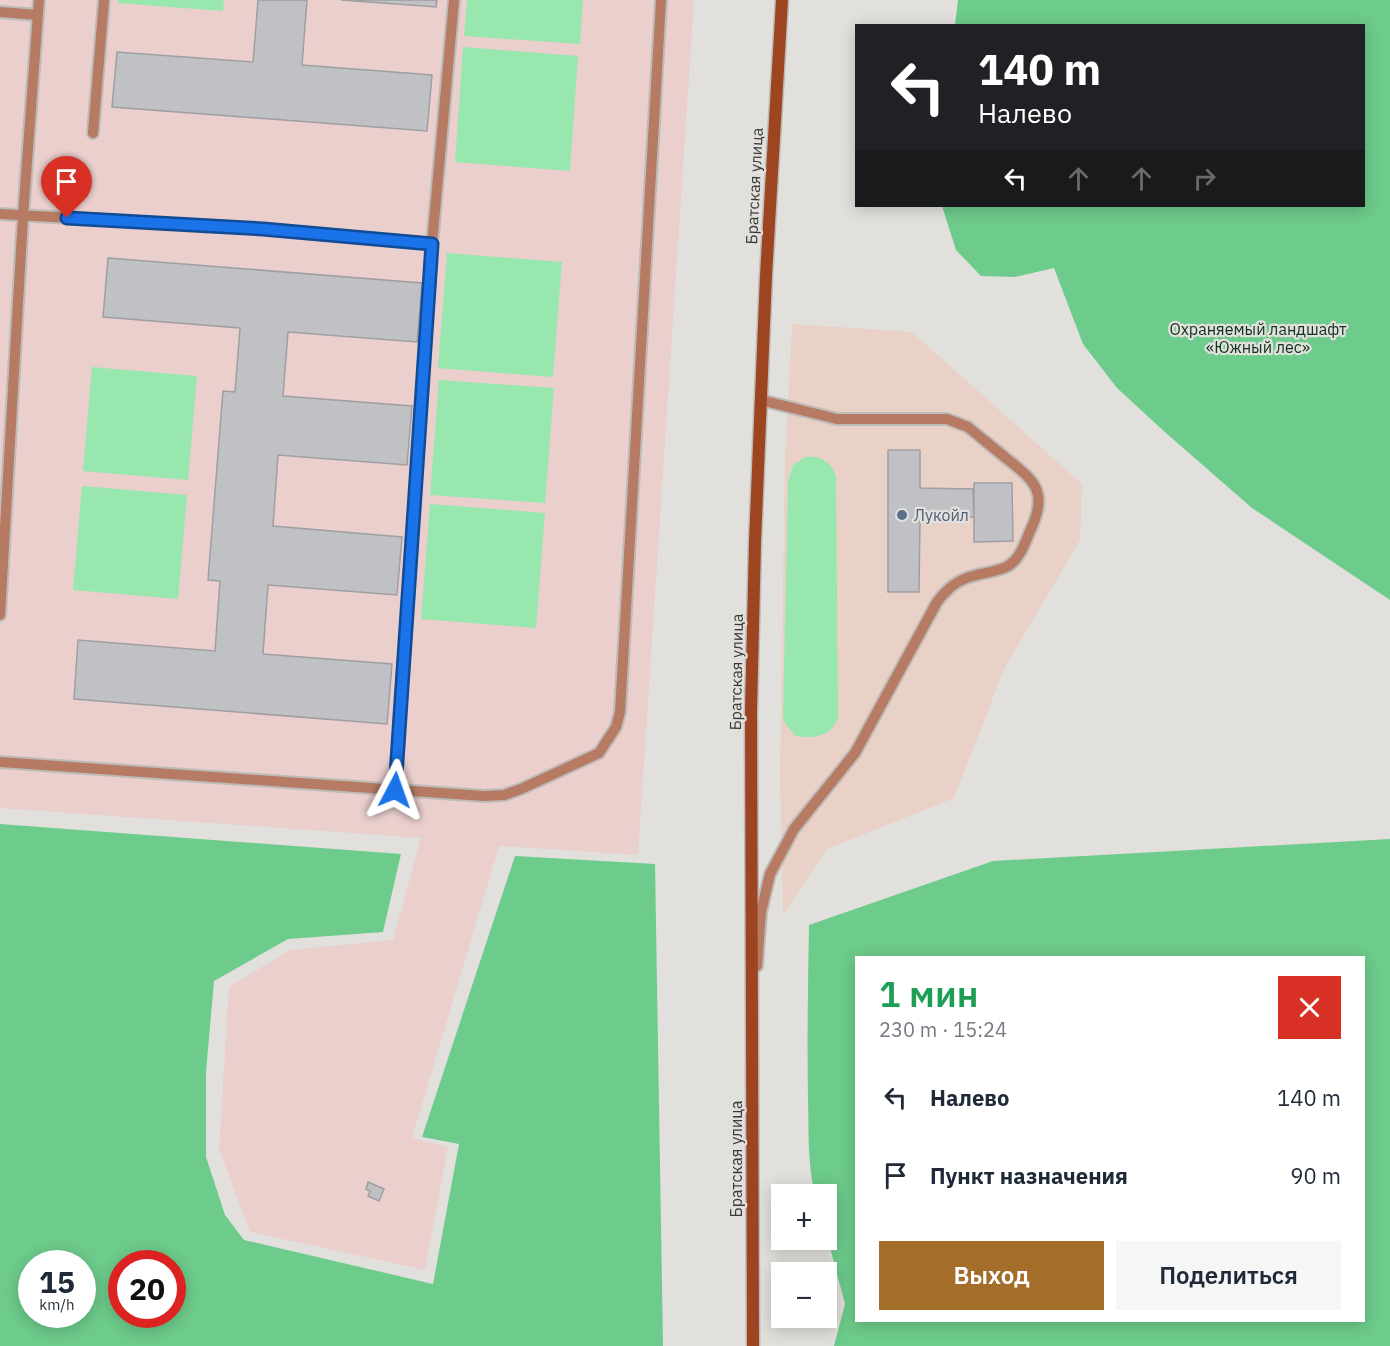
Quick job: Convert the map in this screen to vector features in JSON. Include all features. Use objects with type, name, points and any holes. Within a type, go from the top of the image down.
[{"type":"main road","name":"Братская улица","points":[[753,1346],[751,711],[766,265],[782,0]]},
{"type":"lane","points":[[0,615],[23,216],[39,0]]},
{"type":"lane","points":[[93,133],[104,0]]},
{"type":"lane","points":[[395,790],[432,244],[453,0]]},
{"type":"lane","points":[[0,762],[484,796],[504,795],[599,753],[616,727],[620,700],[661,0]]},
{"type":"lane","points":[[0,12],[38,15]]},
{"type":"lane","points":[[0,214],[263,229],[432,244]]},
{"type":"lane","points":[[753,1020],[760,912],[770,874],[789,838],[813,803],[855,753],[937,602],[959,581],[1010,565],[1018,557],[1036,520],[1039,507],[1039,495],[1029,476],[968,427],[957,422],[946,419],[837,419],[761,400]]},
{"type":"shaded area","points":[[0,0],[694,0],[638,855],[499,846],[412,1138],[448,1147],[425,1270],[250,1232],[219,1149],[229,987],[290,950],[393,940],[421,838],[0,808]]},
{"type":"shaded area","points":[[792,324],[912,332],[1082,484],[1080,540],[1005,667],[954,798],[827,849],[783,915],[780,775],[785,460]]},
{"type":"green space","points":[[118,0],[224,0],[223,11],[118,3]]},
{"type":"green space","points":[[467,0],[583,0],[580,44],[464,36]]},
{"type":"green space","name":"Охраняемый ландшафт «Южный лес»","points":[[958,0],[1390,0],[1390,600],[1252,508],[1117,388],[1083,344],[1054,268],[1015,277],[981,276],[956,250],[942,207],[1365,207],[1365,24],[955,24]]},
{"type":"green space","points":[[463,47],[578,56],[570,171],[455,162]]},
{"type":"green space","points":[[447,253],[562,262],[553,377],[438,368]]},
{"type":"green space","points":[[92,367],[197,376],[188,480],[83,471]]},
{"type":"green space","points":[[439,380],[554,388],[545,503],[430,495]]},
{"type":"green space","points":[[805,457],[821,458],[831,467],[836,476],[838,717],[827,732],[809,737],[796,736],[783,718],[788,482],[793,465]]},
{"type":"green space","points":[[82,486],[187,495],[178,599],[73,590]]},
{"type":"green space","points":[[430,504],[545,513],[536,628],[421,619]]},
{"type":"green space","points":[[0,824],[401,854],[383,932],[288,939],[214,981],[206,1072],[206,1157],[225,1215],[244,1240],[433,1284],[459,1144],[422,1137],[515,856],[655,864],[663,1346],[0,1346]]},
{"type":"green space","points":[[1390,839],[1390,1346],[834,1346],[845,1304],[837,1274],[837,1262],[834,1262],[831,1250],[837,1250],[837,1184],[813,1184],[809,1146],[809,925],[993,861]]},
{"type":"building","points":[[258,0],[307,0],[302,65],[432,75],[427,131],[112,107],[117,52],[253,62]]},
{"type":"building","points":[[341,0],[437,0],[436,7]]},
{"type":"building","points":[[108,258],[422,283],[417,342],[288,332],[283,396],[412,406],[407,465],[278,455],[273,526],[402,537],[397,595],[268,585],[263,654],[392,664],[387,724],[74,699],[78,640],[215,651],[220,581],[208,580],[223,391],[235,392],[240,328],[103,317]]},
{"type":"building","points":[[888,450],[920,450],[920,488],[973,489],[974,517],[920,517],[919,592],[888,592]]},
{"type":"building","points":[[974,483],[1012,483],[1013,541],[974,542]]},
{"type":"building","points":[[368,1182],[384,1189],[379,1201],[368,1196],[370,1191],[366,1189]]},
{"type":"place","name":"Лукойл","points":[[902,515]]},
{"type":"route","points":[[67,218],[263,229],[432,244],[395,790]]}]
